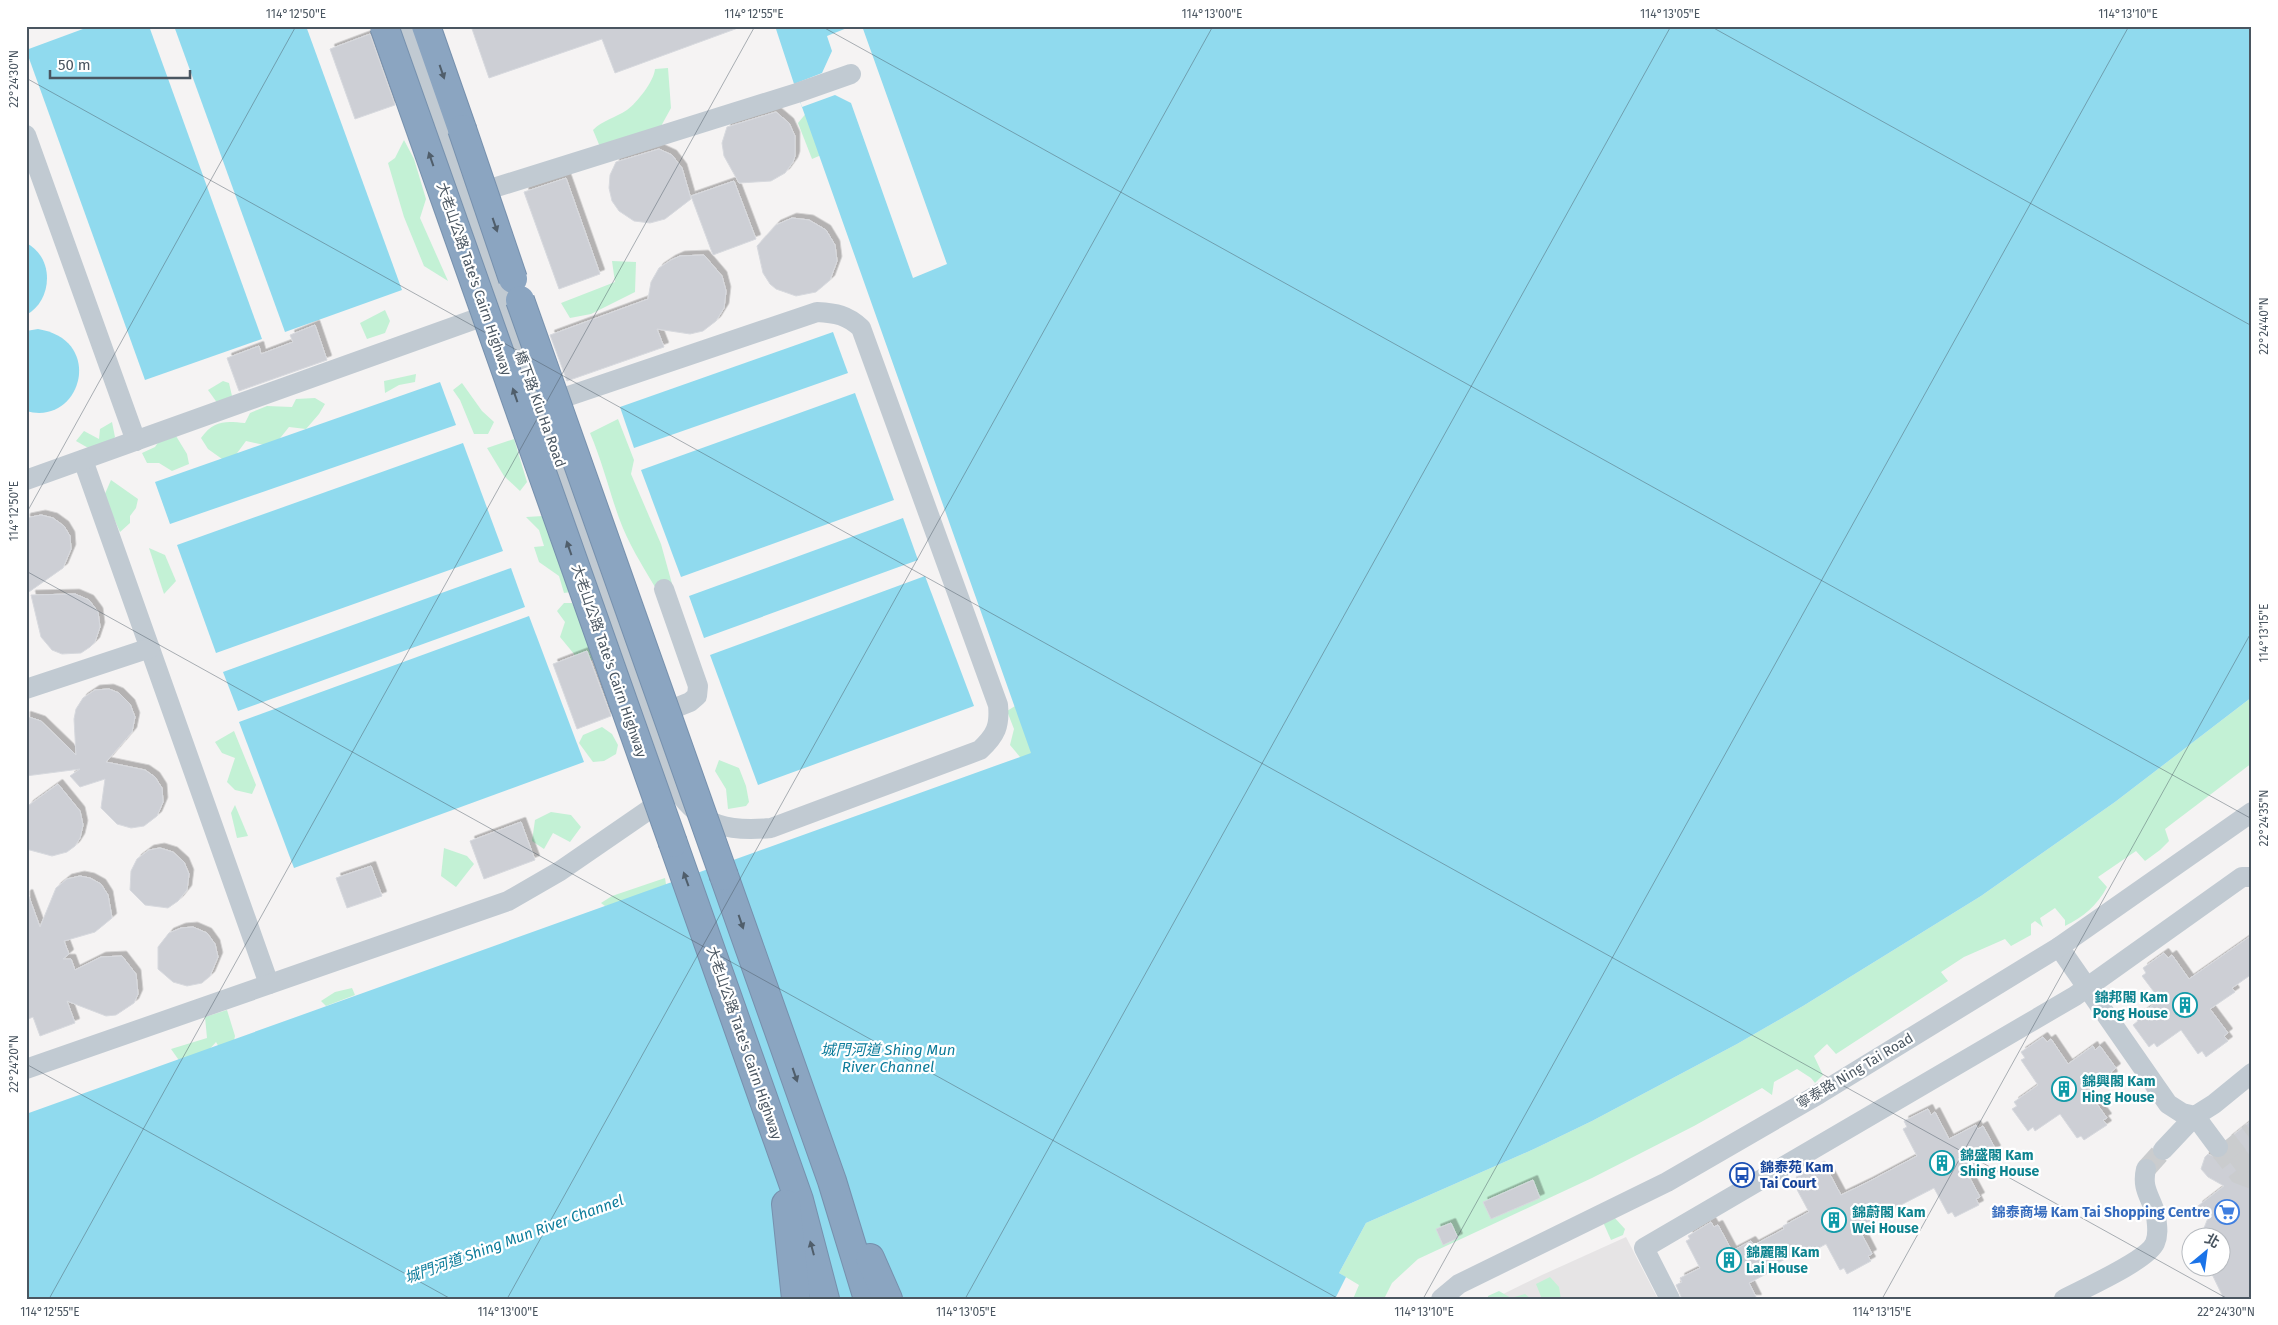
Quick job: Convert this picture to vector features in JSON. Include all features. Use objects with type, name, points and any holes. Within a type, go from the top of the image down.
[{"type":"highway","name":"大老山公路 Tate's Cairn Highway","points":[[384,26],[799,1200],[825,1299]]},
{"type":"highway","points":[[426,26],[832,1181],[868,1299]]},
{"type":"highway","points":[[783,1155],[796,1299]]},
{"type":"highway","points":[[832,1181],[888,1299]]},
{"type":"street","name":"橋下路 Kiu Ha Road","points":[[405,26],[677,790]]},
{"type":"street","points":[[466,197],[797,93],[851,74]]},
{"type":"street","points":[[26,135],[136,440]]},
{"type":"street","points":[[26,480],[504,308]]},
{"type":"street","points":[[26,1069],[508,901],[560,871],[677,790],[686,804],[718,826],[744,831],[771,828],[980,750],[992,739],[999,722],[998,705],[861,328],[850,318],[834,312],[818,312],[539,406]]},
{"type":"street","points":[[83,460],[269,984]]},
{"type":"street","points":[[651,718],[690,702],[697,696],[698,686],[664,589]]},
{"type":"street","points":[[26,689],[150,648]]},
{"type":"street","name":"寧泰路 Ning Tai Road","points":[[1440,1299],[1458,1284],[1616,1208],[1675,1177],[1819,1094],[2059,947],[2252,812]]},
{"type":"street","points":[[1670,1299],[1644,1248],[2088,988],[2242,877],[2252,877]]},
{"type":"street","points":[[2059,947],[2168,1104],[2182,1114],[2195,1116],[2218,1147]]},
{"type":"street","points":[[2163,1150],[2195,1116],[2214,1104],[2252,1073]]},
{"type":"street","points":[[2064,1299],[2146,1255],[2155,1243],[2158,1229],[2144,1179],[2146,1169]]},
{"type":"shaded area","points":[[1626,1237],[1658,1299],[1493,1299],[1542,1275]]},
{"type":"green space","points":[[668,68],[671,108],[654,139],[603,154],[593,130],[631,107],[648,85],[655,69]]},
{"type":"green space","points":[[813,105],[826,153],[812,159],[798,123]]},
{"type":"green space","points":[[404,140],[414,159],[426,199],[420,218],[448,281],[424,266],[404,217],[388,163],[395,158]]},
{"type":"green space","points":[[612,261],[636,262],[635,292],[591,314],[570,318],[561,303],[615,282]]},
{"type":"green space","points":[[385,310],[390,321],[385,333],[367,339],[360,323]]},
{"type":"green space","points":[[416,374],[415,382],[399,385],[385,393],[384,381]]},
{"type":"green space","points":[[223,381],[229,383],[232,396],[218,404],[208,390]]},
{"type":"green space","points":[[462,383],[482,411],[494,422],[488,434],[474,434],[460,400],[453,390]]},
{"type":"green space","points":[[315,398],[325,404],[306,429],[289,427],[273,447],[246,441],[229,464],[208,449],[201,438],[211,428],[220,423],[245,423],[250,413],[267,406],[292,407],[296,399]]},
{"type":"green space","points":[[618,419],[634,460],[631,474],[661,544],[674,591],[655,587],[640,562],[619,518],[590,433]]},
{"type":"green space","points":[[112,422],[115,437],[110,443],[90,449],[76,441],[84,431],[99,439],[100,429]]},
{"type":"green space","points":[[176,436],[187,454],[189,464],[172,471],[159,463],[147,463],[142,453],[155,447],[161,438]]},
{"type":"green space","points":[[514,439],[527,482],[520,491],[504,476],[487,448]]},
{"type":"green space","points":[[111,480],[138,499],[136,508],[130,516],[130,523],[120,532],[104,496]]},
{"type":"green space","points":[[543,516],[571,592],[564,593],[559,576],[539,562],[534,547],[544,546],[539,530],[526,517]]},
{"type":"green space","points":[[149,548],[165,555],[176,581],[164,594]]},
{"type":"green space","points":[[564,603],[572,603],[595,655],[594,660],[579,660],[560,637],[565,622],[557,611]]},
{"type":"green space","points":[[2252,697],[2252,763],[2165,829],[2169,841],[2160,850],[2145,861],[2136,851],[2098,877],[2107,887],[2094,905],[2078,919],[2065,926],[2065,920],[2055,908],[2040,918],[2043,927],[2035,921],[2031,924],[2031,935],[2011,946],[2005,939],[1964,957],[1941,972],[1948,981],[1836,1054],[1827,1044],[1814,1056],[1823,1075],[1815,1083],[1797,1069],[1774,1082],[1772,1095],[1762,1088],[1694,1126],[1592,1178],[1418,1259],[1392,1283],[1384,1299],[1353,1299],[1359,1285],[1339,1273],[1366,1223],[1534,1149],[1592,1121],[1737,1044],[1803,1006],[1981,896],[2115,802]]},
{"type":"green space","points":[[1020,703],[1042,763],[1020,757],[1010,745],[1014,729],[1007,711]]},
{"type":"green space","points":[[602,727],[612,734],[618,745],[616,754],[604,761],[593,762],[579,743],[583,735]]},
{"type":"green space","points":[[234,731],[256,785],[252,794],[235,790],[227,782],[235,758],[222,753],[215,742]]},
{"type":"green space","points":[[719,760],[739,768],[746,786],[749,802],[746,806],[728,809],[726,789],[715,771]]},
{"type":"green space","points":[[235,805],[248,836],[237,838],[231,813]]},
{"type":"green space","points":[[551,812],[571,815],[581,827],[570,842],[553,833],[544,849],[532,841],[535,820]]},
{"type":"green space","points":[[444,848],[467,856],[474,864],[456,887],[441,876]]},
{"type":"green space","points":[[665,878],[668,897],[605,906],[601,903],[612,896]]},
{"type":"green space","points":[[352,988],[355,995],[326,1006],[321,1001],[335,992]]},
{"type":"green space","points":[[227,1010],[235,1036],[232,1051],[223,1054],[216,1042],[197,1063],[183,1066],[171,1049],[207,1038],[205,1017]]},
{"type":"green space","points":[[1613,1216],[1625,1229],[1623,1235],[1611,1240],[1603,1222]]},
{"type":"green space","points":[[1550,1277],[1559,1287],[1561,1299],[1542,1299],[1536,1284]]},
{"type":"green space","points":[[1499,1291],[1511,1298],[1525,1294],[1531,1299],[1488,1299],[1488,1296]]},
{"type":"water","points":[[91,26],[149,26],[262,339],[145,380],[26,50]]},
{"type":"water","points":[[174,26],[306,26],[402,290],[285,332]]},
{"type":"water","name":"城門河道 Shing Mun River Channel","points":[[775,26],[2252,26],[2252,697],[2115,802],[1981,896],[1803,1006],[1737,1044],[1592,1121],[1534,1149],[1366,1223],[1339,1273],[1346,1277],[1335,1299],[26,1299],[26,1114],[1031,753],[797,93]]},
{"type":"water","points":[[26,243],[42,258],[46,268],[47,279],[46,290],[41,300],[26,315]]},
{"type":"water","points":[[38,329],[59,336],[73,349],[79,364],[78,380],[72,395],[61,406],[45,413],[26,411],[26,331]]},
{"type":"water","points":[[833,332],[848,373],[634,448],[620,407]]},
{"type":"water","points":[[440,382],[456,425],[170,524],[155,482]]},
{"type":"water","points":[[855,393],[894,500],[681,577],[641,470]]},
{"type":"water","points":[[463,443],[503,551],[216,653],[177,545]]},
{"type":"water","points":[[903,518],[918,560],[704,638],[689,596]]},
{"type":"water","points":[[511,568],[525,607],[238,711],[223,672]]},
{"type":"water","points":[[925,576],[974,706],[758,785],[710,655]]},
{"type":"water","points":[[529,616],[584,762],[294,868],[239,722]]},
{"type":"pier","points":[[852,26],[862,26],[947,264],[913,278],[851,103],[835,95],[802,107],[794,84],[822,73],[832,51],[827,36]]},
{"type":"building","points":[[471,26],[737,26],[738,28],[615,73],[602,39],[489,78]]},
{"type":"building","points":[[370,34],[395,105],[355,119],[330,49]]},
{"type":"building","points":[[776,112],[789,123],[795,136],[795,156],[793,162],[785,173],[771,181],[739,183],[724,156],[722,143],[727,127]]},
{"type":"building","points":[[659,149],[672,155],[682,168],[691,199],[665,219],[650,223],[634,221],[619,211],[612,201],[609,188],[610,175],[616,162]]},
{"type":"building","points":[[566,178],[600,274],[559,289],[524,192]]},
{"type":"building","points":[[734,181],[756,239],[713,255],[691,196]]},
{"type":"building","points":[[792,218],[809,220],[826,230],[835,245],[837,261],[830,280],[816,292],[796,296],[776,289],[770,284],[763,273],[757,246],[776,225]]},
{"type":"building","points":[[704,255],[722,276],[726,291],[724,308],[716,321],[703,331],[690,334],[657,329],[664,347],[567,381],[550,335],[648,299],[651,282],[659,268],[680,256]]},
{"type":"building","points":[[315,325],[327,360],[239,391],[227,358],[259,346],[261,354],[293,342],[290,335]]},
{"type":"building","points":[[41,515],[53,518],[64,526],[70,536],[71,549],[63,568],[26,594],[26,518]]},
{"type":"building","points":[[75,594],[89,600],[98,612],[100,627],[95,642],[90,647],[81,653],[62,654],[52,650],[41,637],[31,595]]},
{"type":"building","points":[[587,651],[611,716],[577,729],[553,664]]},
{"type":"building","points":[[109,689],[119,693],[130,704],[135,717],[132,732],[106,762],[145,770],[155,777],[162,788],[163,802],[157,816],[144,826],[131,828],[117,824],[101,808],[105,779],[80,787],[70,776],[80,769],[26,776],[26,716],[41,721],[76,755],[74,719],[76,709],[83,698],[95,690]]},
{"type":"building","points":[[58,784],[80,811],[83,825],[80,838],[75,846],[67,852],[52,856],[26,849],[26,810],[29,805]]},
{"type":"building","points":[[521,822],[535,860],[484,879],[470,841]]},
{"type":"building","points":[[160,848],[173,852],[184,862],[189,874],[187,890],[178,901],[168,908],[145,905],[130,890],[131,871],[137,859],[149,850]]},
{"type":"building","points":[[371,866],[382,896],[347,908],[336,878]]},
{"type":"building","points":[[80,876],[90,878],[101,884],[108,895],[112,918],[95,932],[64,941],[69,954],[63,959],[71,959],[75,970],[101,957],[122,956],[136,974],[138,994],[134,1003],[116,1015],[106,1016],[67,1001],[75,1023],[40,1036],[33,1017],[26,1020],[26,895],[28,894],[40,927],[56,888],[67,879]]},
{"type":"building","points":[[193,927],[207,933],[215,944],[218,957],[210,976],[202,983],[187,986],[173,982],[158,969],[158,947],[169,933],[181,928]]},
{"type":"building","name":"錦邦閣 Kam Pong House","points":[[2252,935],[2252,974],[2232,988],[2235,992],[2210,1009],[2228,1033],[2224,1036],[2228,1041],[2206,1057],[2202,1051],[2198,1054],[2181,1030],[2157,1047],[2154,1043],[2149,1047],[2133,1025],[2138,1021],[2135,1018],[2160,1000],[2142,976],[2146,973],[2143,968],[2164,953],[2168,958],[2172,955],[2189,979]]},
{"type":"building","name":"錦興閣 Kam Hing House","points":[[2043,1037],[2047,1042],[2051,1039],[2068,1064],[2093,1046],[2095,1050],[2100,1046],[2116,1068],[2111,1072],[2113,1076],[2089,1093],[2107,1118],[2103,1120],[2107,1125],[2084,1140],[2081,1136],[2077,1138],[2060,1114],[2035,1131],[2033,1127],[2028,1131],[2012,1109],[2017,1106],[2014,1102],[2038,1085],[2021,1060],[2025,1058],[2021,1052]]},
{"type":"building","points":[[1928,1109],[1931,1115],[1935,1112],[1949,1139],[1976,1125],[1978,1129],[1983,1126],[1996,1150],[1990,1153],[1992,1157],[1966,1171],[1980,1197],[1976,1199],[1979,1205],[1955,1217],[1952,1212],[1948,1214],[1934,1188],[1858,1227],[1872,1254],[1868,1256],[1871,1261],[1847,1274],[1844,1268],[1840,1270],[1826,1244],[1800,1258],[1798,1254],[1791,1256],[1766,1269],[1768,1273],[1749,1283],[1757,1299],[1682,1299],[1676,1285],[1682,1282],[1680,1278],[1700,1268],[1686,1241],[1690,1239],[1688,1236],[1711,1222],[1714,1227],[1718,1225],[1732,1251],[1751,1241],[1754,1245],[1784,1229],[1783,1226],[1809,1212],[1795,1186],[1799,1183],[1796,1177],[1820,1166],[1823,1171],[1827,1169],[1841,1195],[1917,1156],[1903,1129],[1907,1127],[1904,1121]]},
{"type":"building","name":"錦泰商場 Kam Tai Shopping Centre","points":[[2252,1120],[2252,1299],[2224,1299],[2214,1278],[2230,1278],[2230,1228],[2204,1228],[2208,1218],[2198,1206],[2224,1186],[2208,1177],[2201,1169],[2208,1154],[2219,1159],[2225,1156],[2230,1146],[2227,1140]]},
{"type":"building","points":[[1533,1180],[1540,1198],[1491,1219],[1483,1202]]},
{"type":"building","points":[[1451,1223],[1458,1238],[1443,1245],[1436,1229]]},
{"type":"tunnel","points":[[2224,1154],[2252,1132]]},
{"type":"tunnel","points":[[2218,1147],[2239,1174],[2252,1179]]},
{"type":"tunnel","points":[[2146,1169],[2163,1150]]},
{"type":"tunnel","points":[[2235,1169],[2252,1156]]},
{"type":"place","name":"錦邦閣 Kam Pong House","points":[[2185,1005]]},
{"type":"place","name":"錦興閣 Kam Hing House","points":[[2064,1089]]},
{"type":"place","name":"錦盛閣 Kam Shing House","points":[[1942,1163]]},
{"type":"place","name":"錦泰苑 Kam Tai Court","points":[[1742,1175]]},
{"type":"place","name":"錦泰商場 Kam Tai Shopping Centre","points":[[2227,1212]]},
{"type":"place","name":"錦蔚閣 Kam Wei House","points":[[1834,1220]]},
{"type":"place","name":"錦麗閣 Kam Lai House","points":[[1729,1260]]}]
